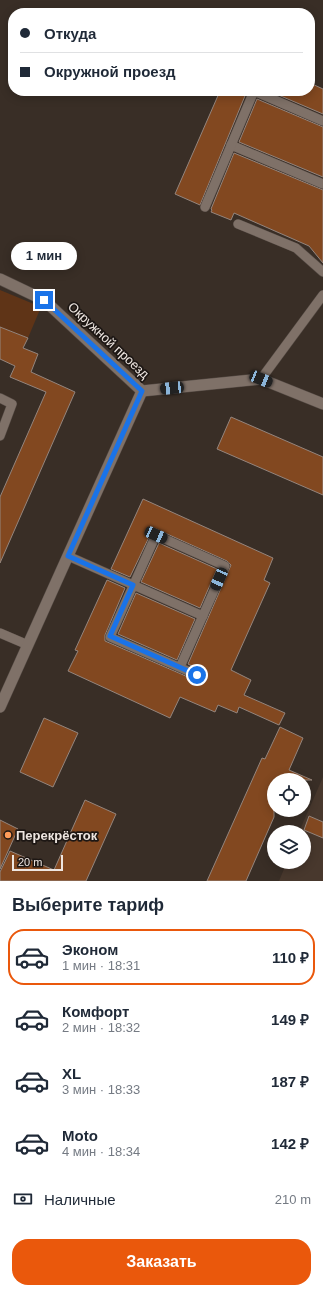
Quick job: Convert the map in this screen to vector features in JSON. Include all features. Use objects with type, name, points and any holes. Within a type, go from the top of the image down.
[{"type":"street","name":"Окружной проезд","points":[[0,279],[44,300],[142,391],[261,379],[323,404]]},
{"type":"street","points":[[0,707],[142,391]]},
{"type":"lane","points":[[205,207],[252,96]]},
{"type":"lane","points":[[266,96],[323,121]]},
{"type":"lane","points":[[231,145],[323,184]]},
{"type":"lane","points":[[238,224],[296,248],[323,272]]},
{"type":"lane","points":[[261,379],[323,295]]},
{"type":"lane","points":[[0,398],[12,404],[0,436]]},
{"type":"lane","points":[[180,667],[225,566],[156,535],[110,636],[197,675]]},
{"type":"lane","points":[[68,556],[203,616]]},
{"type":"lane","points":[[0,633],[28,645]]},
{"type":"shaded area","points":[[0,290],[41,307],[28,338],[0,327]]},
{"type":"shaded area","points":[[323,777],[323,881],[279,881],[284,869],[311,869],[311,825],[302,825],[306,817],[311,817],[311,804]]},
{"type":"building","points":[[315,85],[323,89],[323,114],[281,96],[315,96]]},
{"type":"building","points":[[218,96],[245,96],[200,205],[175,194]]},
{"type":"building","points":[[257,99],[323,127],[323,177],[239,142]]},
{"type":"building","points":[[234,153],[323,190],[323,263],[309,246],[234,213],[231,220],[211,212]]},
{"type":"building","points":[[0,327],[28,338],[23,348],[38,354],[31,372],[75,392],[0,563],[0,497],[46,392],[10,377],[15,366],[0,359]]},
{"type":"building","points":[[231,417],[323,457],[323,495],[217,449]]},
{"type":"building","points":[[143,499],[273,558],[264,580],[270,583],[231,670],[251,680],[244,695],[285,713],[279,725],[239,707],[237,713],[218,705],[215,712],[180,697],[170,718],[68,671],[78,651],[75,650],[107,580],[125,588],[105,635],[105,641],[195,680],[200,680],[203,677],[202,671],[188,664],[231,565],[227,561],[156,529],[151,533],[130,577],[111,569]]},
{"type":"building","points":[[159,543],[217,569],[200,608],[141,582]]},
{"type":"building","points":[[136,593],[195,619],[177,660],[118,634]]},
{"type":"building","points":[[44,718],[78,733],[53,787],[20,772]]},
{"type":"building","points":[[280,727],[303,738],[289,770],[296,773],[267,773],[267,817],[274,817],[270,825],[267,825],[267,833],[246,881],[207,881],[262,758],[265,759]]},
{"type":"building","points":[[85,800],[116,814],[86,881],[0,881],[0,872],[10,851],[54,870]]},
{"type":"building","points":[[309,817],[323,822],[323,838],[311,833],[311,825],[306,825]]},
{"type":"building","name":"Перекрёсток","points":[[0,820],[18,829],[0,869]]},
{"type":"place","name":"Перекрёсток","points":[[8,835]]},
{"type":"route","points":[[44,300],[100,350],[142,391],[68,556],[133,585],[110,636],[197,675]]}]
